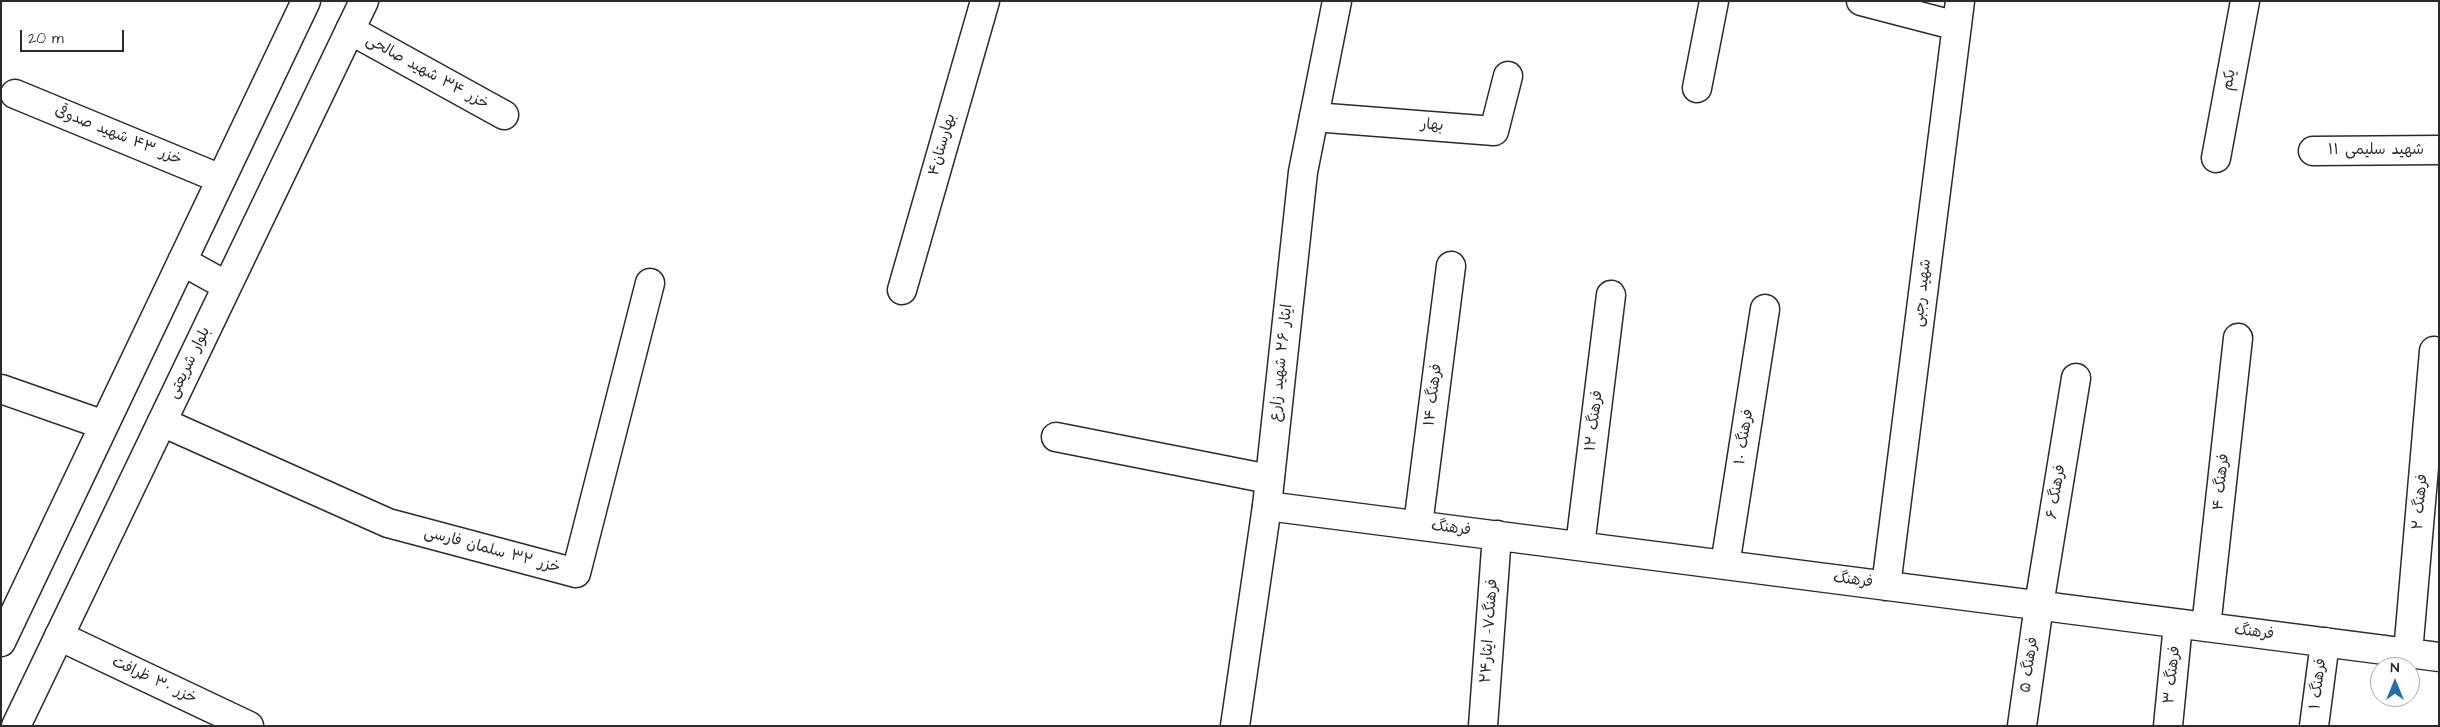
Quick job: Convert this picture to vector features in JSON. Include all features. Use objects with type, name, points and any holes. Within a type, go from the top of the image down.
[{"type":"street","points":[[1,642],[306,1]]},
{"type":"street","name":"بلوار شریعتی","points":[[16,726],[364,1]]},
{"type":"street","name":"بهارستان۴","points":[[902,290],[985,1]]},
{"type":"street","name":"ایثار ۲۶ شهید زارع","points":[[1235,726],[1267,506],[1304,172],[1337,1]]},
{"type":"street","points":[[1697,88],[1714,1]]},
{"type":"street","points":[[1861,1],[1959,13]]},
{"type":"street","name":"یکم","points":[[2216,158],[2245,1]]},
{"type":"street","name":"شهید رجبی","points":[[1886,586],[1959,13]]},
{"type":"street","name":"خزر ۳۴ شهید صالحی","points":[[350,30],[504,115]]},
{"type":"street","name":"بهار","points":[[1314,117],[1494,131],[1508,76]]},
{"type":"street","name":"خزر ۴۳ شهید صدوقی","points":[[15,94],[221,179]]},
{"type":"street","name":"شهید سلیمی ۱۱","points":[[2312,151],[2439,150]]},
{"type":"street","points":[[182,262],[227,286]]},
{"type":"street","name":"فرهنگ ۱۴","points":[[1418,525],[1451,266]]},
{"type":"street","name":"خزر ۳۲ سلمان فارسی","points":[[162,422],[388,523],[576,573],[650,283]]},
{"type":"street","name":"فرهنگ ۱۲","points":[[1580,546],[1611,296]]},
{"type":"street","name":"فرهنگ ۱۰","points":[[1725,565],[1765,309]]},
{"type":"street","name":"فرهنگ ۴","points":[[2206,627],[2238,338]]},
{"type":"street","name":"فرهنگ ۲","points":[[2408,653],[2434,351]]},
{"type":"street","name":"فرهنگ ۶","points":[[2039,605],[2076,378]]},
{"type":"street","points":[[1,389],[104,425]]},
{"type":"street","points":[[1056,437],[1270,479]]},
{"type":"street","name":"فرهنگ","points":[[1267,506],[2439,657]]},
{"type":"street","name":"فرهنگ۷- ایثار۲۴","points":[[1484,726],[1497,535]]},
{"type":"street","name":"فرهنگ ۵","points":[[2022,726],[2039,605]]},
{"type":"street","name":"فرهنگ ۳","points":[[2168,726],[2178,624]]},
{"type":"street","name":"خزر ۳۰ ظرافت","points":[[59,636],[249,726]]},
{"type":"street","name":"فرهنگ ۱","points":[[2314,726],[2325,642]]}]
